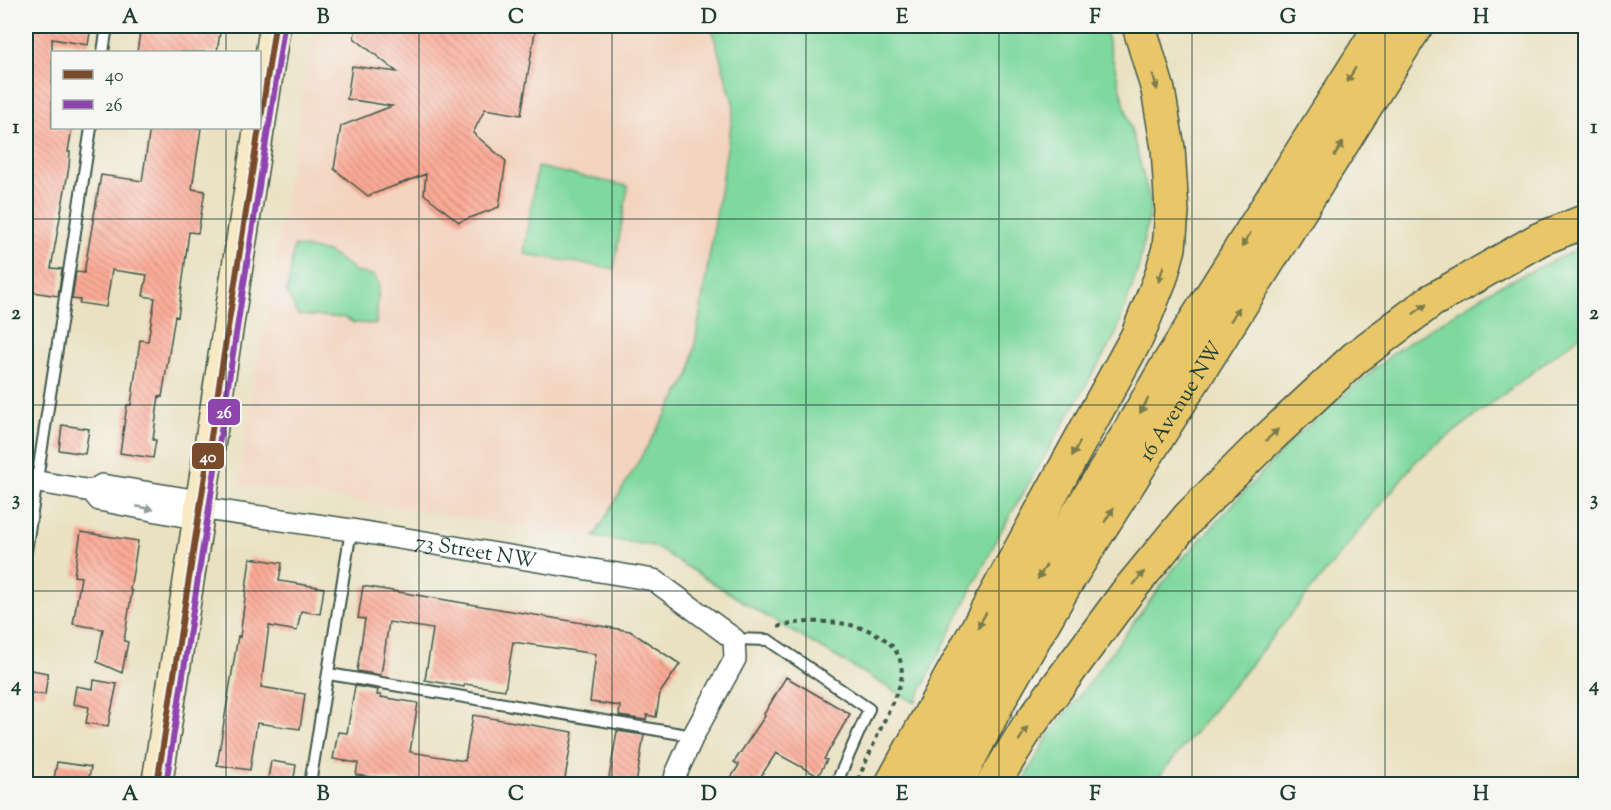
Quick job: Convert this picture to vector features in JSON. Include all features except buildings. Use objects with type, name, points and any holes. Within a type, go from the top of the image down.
[{"type":"highway","points":[[892,784],[1137,337],[1161,277],[1169,248],[1172,212],[1168,148],[1158,90],[1139,26]]},
{"type":"highway","name":"16 Avenue NW","points":[[929,784],[997,644],[1128,434],[1167,366],[1382,26]]},
{"type":"highway","name":"16 Avenue NW","points":[[956,784],[1004,691],[1048,614],[1416,26]]},
{"type":"highway","points":[[993,784],[1027,728],[1125,595],[1189,517],[1257,449],[1355,358],[1431,301],[1540,238],[1586,221]]},
{"type":"street","points":[[261,114],[275,26]]},
{"type":"street","points":[[157,784],[259,129]]},
{"type":"street","name":"73 Street NW","points":[[31,481],[92,491],[102,485],[187,500],[199,508],[351,530],[654,580],[734,639]]},
{"type":"street","points":[[674,784],[676,774],[693,736],[735,659],[734,639]]},
{"type":"lane","points":[[103,51],[107,26]]},
{"type":"lane","points":[[26,551],[31,481],[91,129]]},
{"type":"lane","points":[[310,784],[351,530]]},
{"type":"lane","points":[[734,639],[768,640],[869,709],[836,784]]},
{"type":"lane","points":[[329,674],[693,736]]},
{"type":"path","points":[[774,628],[813,620],[856,626],[878,634],[890,642],[898,657],[902,668],[900,685],[856,784]]},
{"type":"shaded area","points":[[314,26],[711,26],[734,106],[690,374],[594,537],[238,484]]},
{"type":"green space","points":[[711,26],[1104,26],[1151,205],[1139,266],[1116,334],[1001,531],[915,703],[766,616],[654,546],[594,537],[690,374],[734,106]]},
{"type":"green space","points":[[537,167],[628,186],[614,269],[524,254]]},
{"type":"green space","points":[[294,246],[328,252],[352,268],[354,272],[373,275],[379,283],[376,324],[354,323],[345,318],[298,315],[287,293]]},
{"type":"green space","points":[[1585,246],[1585,332],[1416,461],[1153,784],[1021,784],[1047,739],[1175,567],[1295,437],[1397,350],[1495,288]]},
{"type":"transit line","name":"40","points":[[261,118],[275,26]]},
{"type":"transit line","name":"26","points":[[269,126],[284,27]]},
{"type":"transit line","name":"40","points":[[157,784],[259,129]]},
{"type":"transit line","name":"26","points":[[166,784],[268,129]]}]
